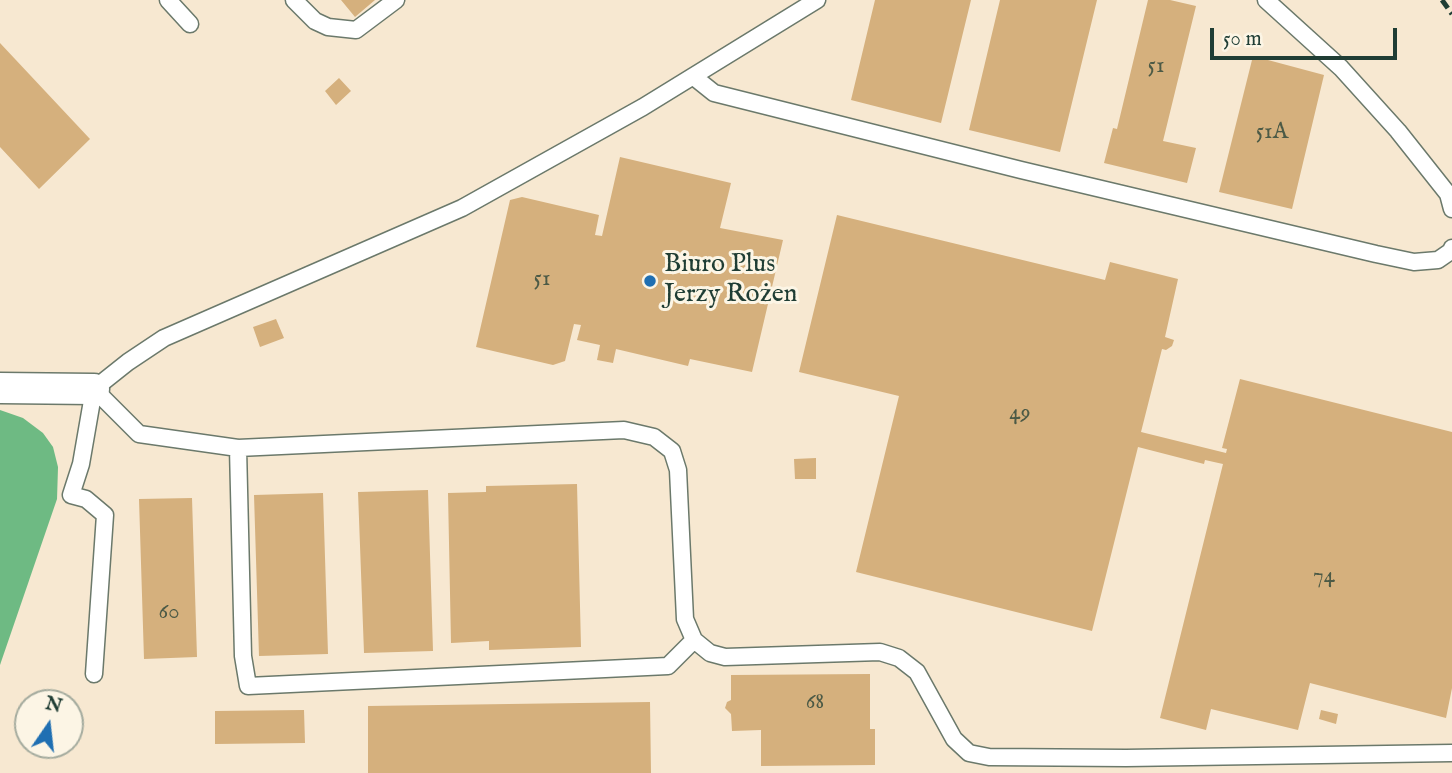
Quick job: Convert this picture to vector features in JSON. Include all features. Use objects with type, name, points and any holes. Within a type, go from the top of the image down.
[{"type":"street","points":[[0,388],[94,389]]},
{"type":"lane","points":[[168,0],[190,24]]},
{"type":"lane","points":[[294,0],[315,21],[328,27],[356,30],[396,0]]},
{"type":"lane","points":[[94,674],[105,515],[86,499],[71,495],[81,464],[94,389],[164,338],[462,208],[694,77],[817,0]]},
{"type":"lane","points":[[1266,0],[1341,68],[1398,131],[1448,194],[1452,209]]},
{"type":"lane","points":[[694,77],[714,93],[1021,170],[1376,254],[1414,262],[1438,260],[1452,248]]},
{"type":"lane","points":[[94,389],[139,434],[238,448],[624,430],[654,437],[671,451],[678,470],[685,619],[694,640],[710,653],[724,657],[880,652],[899,659],[917,672],[954,739],[969,753],[989,757],[1452,754]]},
{"type":"lane","points":[[238,448],[243,656],[248,686],[668,666],[694,640]]},
{"type":"green space","points":[[0,410],[23,418],[43,433],[53,447],[58,467],[57,499],[0,665]]},
{"type":"building","points":[[341,0],[375,0],[355,17]]},
{"type":"building","points":[[875,0],[971,0],[941,123],[851,100]]},
{"type":"building","points":[[1000,0],[1097,0],[1060,152],[969,130]]},
{"type":"building","points":[[1148,0],[1170,0],[1196,6],[1163,141],[1196,148],[1187,183],[1104,163],[1113,128],[1117,129]]},
{"type":"building","points":[[0,43],[90,139],[39,189],[0,147]]},
{"type":"building","points":[[1253,56],[1324,75],[1292,209],[1219,192]]},
{"type":"building","points":[[339,78],[351,91],[336,105],[325,91]]},
{"type":"building","points":[[620,157],[731,183],[720,228],[783,240],[752,372],[690,359],[688,366],[616,349],[613,363],[597,360],[600,345],[577,340],[581,325],[574,324],[565,361],[553,365],[476,347],[510,200],[522,197],[599,215],[595,235],[602,236]]},
{"type":"building","points":[[837,215],[1105,280],[1110,262],[1178,279],[1165,337],[1174,340],[1172,346],[1166,350],[1162,349],[1141,432],[1226,453],[1227,449],[1222,448],[1240,379],[1452,432],[1452,688],[1446,718],[1310,683],[1298,730],[1211,709],[1206,730],[1160,718],[1223,464],[1205,460],[1204,464],[1138,447],[1092,631],[856,572],[899,396],[799,372]]},
{"type":"building","points":[[276,319],[284,338],[260,347],[253,327]]},
{"type":"building","points":[[816,458],[816,479],[795,479],[794,459]]},
{"type":"building","points":[[577,484],[581,647],[489,650],[489,641],[451,643],[448,493],[486,492],[486,486]]},
{"type":"building","points":[[428,490],[433,651],[364,653],[358,492]]},
{"type":"building","points":[[323,493],[328,654],[259,656],[254,495]]},
{"type":"building","points":[[192,498],[197,657],[144,659],[139,499]]},
{"type":"building","points":[[870,674],[870,729],[875,729],[875,765],[761,766],[761,730],[732,731],[731,714],[725,708],[731,700],[731,675]]},
{"type":"building","points":[[650,702],[651,773],[368,773],[368,706]]},
{"type":"building","points":[[304,710],[305,743],[215,744],[215,711]]},
{"type":"building","points":[[1321,710],[1338,714],[1336,724],[1319,719]]},
{"type":"railway","points":[[1442,0],[1452,14]]},
{"type":"place","name":"Biuro Plus Jerzy Rożen","points":[[650,281]]}]
